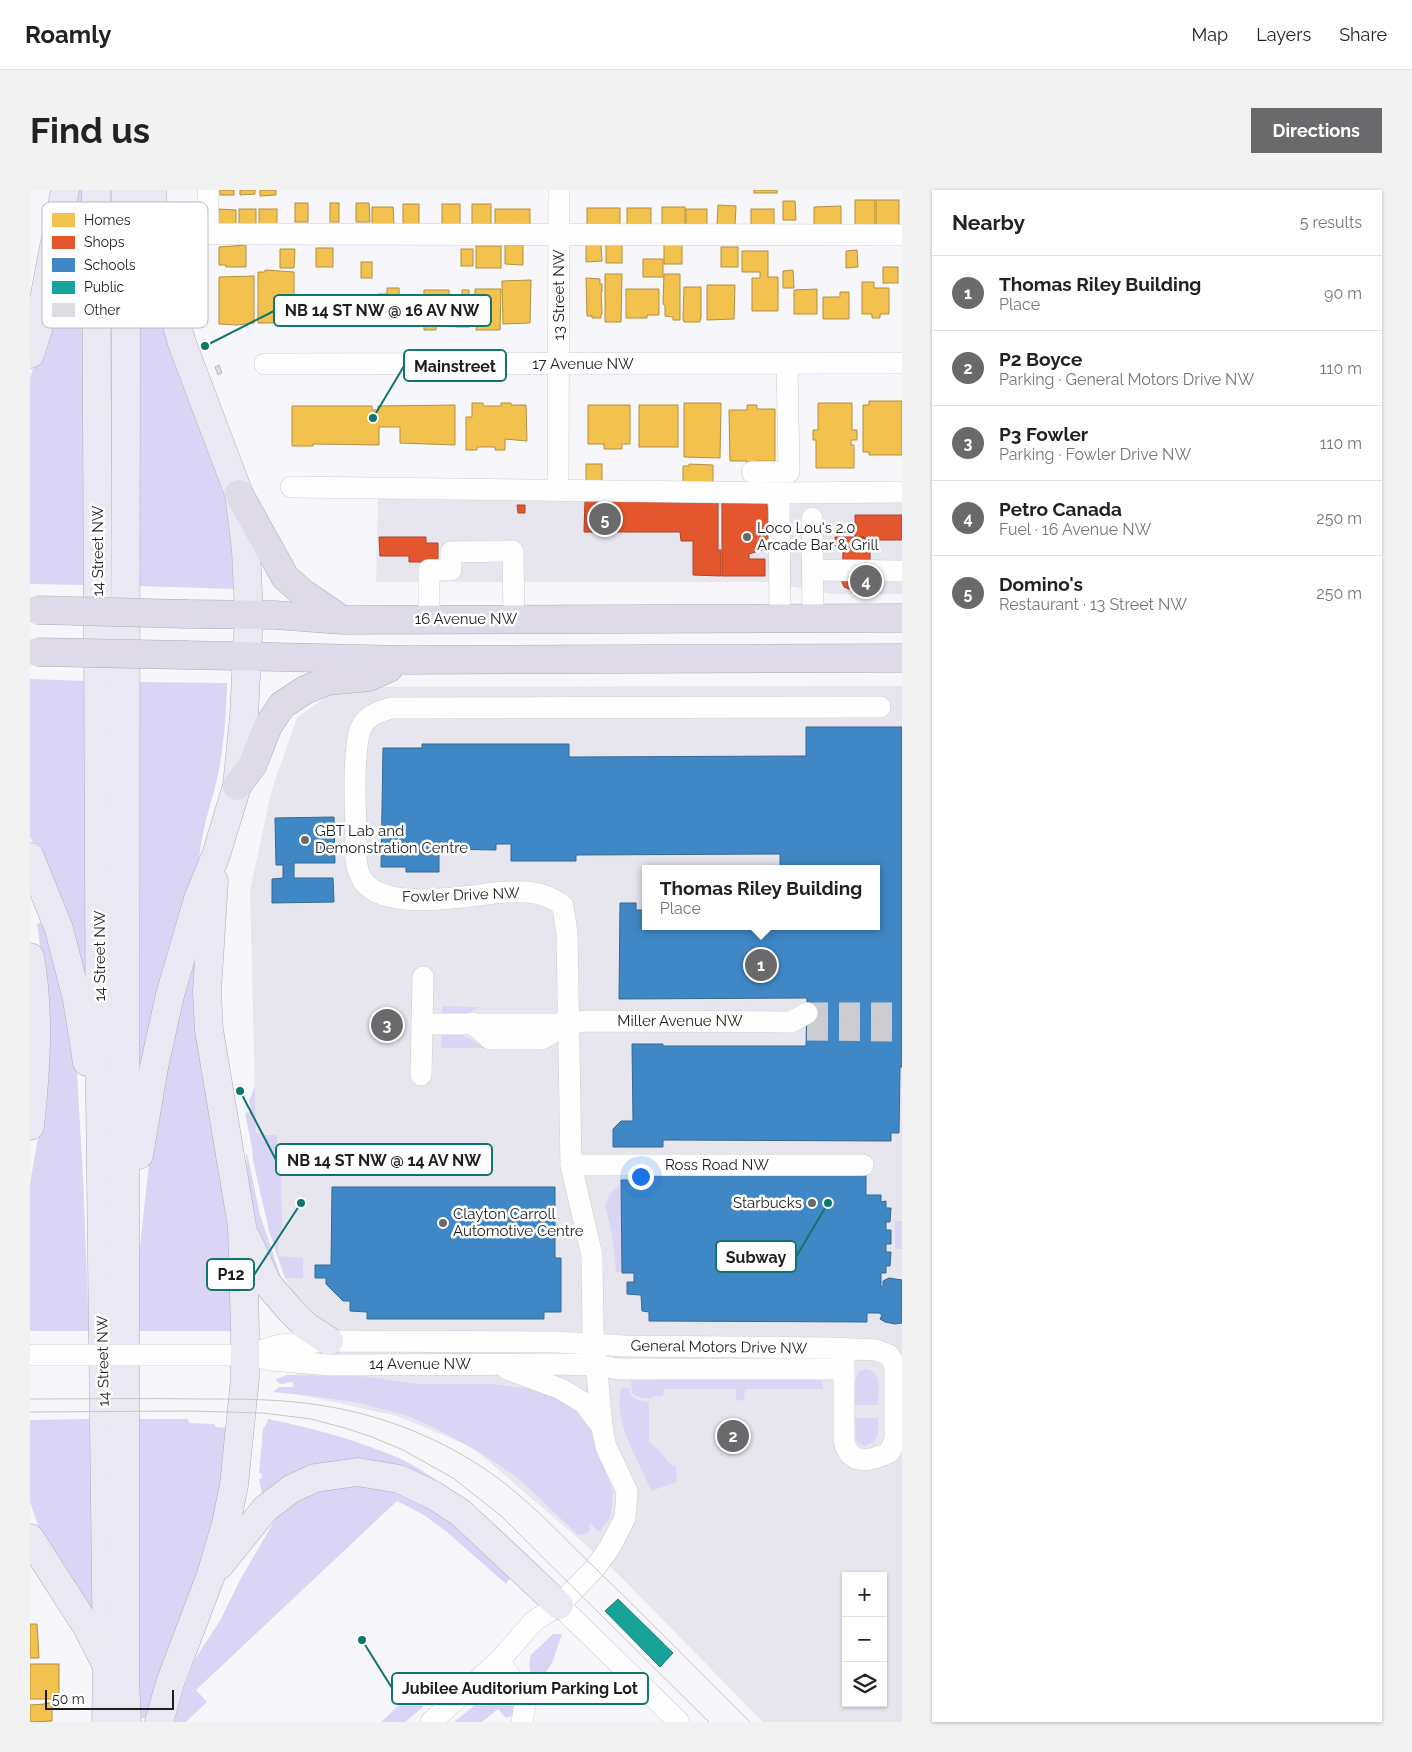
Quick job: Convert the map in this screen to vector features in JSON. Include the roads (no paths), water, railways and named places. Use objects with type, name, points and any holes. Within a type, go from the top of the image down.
[{"type":"highway","points":[[239,494],[285,577],[303,593],[342,620]]},
{"type":"highway","name":"16 Avenue NW","points":[[34,610],[249,615],[342,620],[902,618]]},
{"type":"highway","points":[[34,652],[408,660],[902,658]]},
{"type":"highway","points":[[237,786],[253,764],[268,726],[282,705],[305,690],[327,681],[369,677],[408,660]]},
{"type":"main road","points":[[30,354],[38,330],[42,309]]},
{"type":"main road","name":"14 Street NW","points":[[97,328],[100,1098],[107,1666],[106,1722]]},
{"type":"main road","name":"14 Street NW","points":[[126,328],[125,1680],[127,1722]]},
{"type":"main road","points":[[126,1192],[139,1158],[154,1067],[170,995],[198,899],[216,855],[237,786],[244,725],[249,615],[246,550],[239,494],[178,328]]},
{"type":"main road","points":[[160,1722],[170,1683],[212,1575],[226,1524],[234,1485],[241,1426],[246,1355],[242,1226],[209,1030],[207,991],[216,855]]},
{"type":"main road","points":[[30,857],[59,929],[77,999],[89,1074],[100,1098]]},
{"type":"main road","points":[[30,957],[36,1012],[36,1045],[30,1126]]},
{"type":"main road","points":[[242,1226],[267,1283],[306,1326],[329,1341]]},
{"type":"main road","points":[[212,1575],[265,1509],[291,1489],[315,1478],[358,1472],[400,1479],[433,1495],[461,1513],[559,1604]]},
{"type":"main road","points":[[30,1538],[87,1627],[107,1666]]},
{"type":"street","points":[[208,190],[208,234],[902,235]]},
{"type":"street","name":"13 Street NW","points":[[558,190],[558,490]]},
{"type":"street","name":"17 Avenue NW","points":[[265,364],[902,363]]},
{"type":"street","points":[[752,472],[789,472],[788,364]]},
{"type":"street","points":[[291,487],[779,493],[902,492]]},
{"type":"street","points":[[779,493],[780,618]]},
{"type":"street","points":[[812,518],[813,618]]},
{"type":"street","points":[[429,619],[429,570],[451,570],[451,552],[513,551],[514,619]]},
{"type":"street","points":[[812,564],[902,559]]},
{"type":"street","points":[[812,564],[902,571]]},
{"type":"street","name":"Fowler Drive NW","points":[[602,1427],[594,1344],[592,1256],[571,1165],[566,921],[562,906],[554,899],[542,893],[507,892],[455,899],[391,898],[372,890],[363,880],[356,863],[355,769],[359,734],[365,720],[377,712],[392,708],[880,707]]},
{"type":"street","points":[[421,1075],[423,977]]},
{"type":"street","points":[[422,1024],[472,1023],[492,1012],[542,1012],[568,1024]]},
{"type":"street","name":"Miller Avenue NW","points":[[568,1024],[586,1021],[802,1022]]},
{"type":"street","name":"Ross Road NW","points":[[571,1165],[863,1165]]},
{"type":"street","name":"14 Avenue NW","points":[[246,1355],[280,1345],[329,1341],[594,1344]]},
{"type":"street","name":"General Motors Drive NW","points":[[594,1344],[844,1359]]},
{"type":"street","points":[[876,1350],[889,1355],[895,1365],[895,1439],[890,1452],[873,1460],[862,1460],[853,1457],[846,1451],[844,1441],[844,1359],[876,1350]]},
{"type":"street","name":"14 Avenue NW","points":[[38,1355],[246,1355],[271,1360],[330,1364],[596,1365]]},
{"type":"street","name":"General Motors Drive NW","points":[[596,1365],[618,1369],[844,1359]]},
{"type":"street","points":[[431,1722],[499,1661],[534,1621],[559,1604],[595,1568],[610,1547],[625,1518],[627,1491],[606,1447],[602,1427],[584,1403],[561,1389],[495,1364]]},
{"type":"street","points":[[559,1604],[677,1721]]},
{"type":"street","points":[[499,1661],[526,1698],[522,1722]]},
{"type":"tunnel","points":[[807,1013],[902,1013]]},
{"type":"tunnel","points":[[807,1030],[902,1031]]},
{"type":"tram line","points":[[30,1399],[231,1399],[290,1402],[346,1410],[373,1417],[425,1436],[474,1462],[519,1495],[750,1722]]},
{"type":"tram line","points":[[30,1412],[188,1411],[263,1413],[311,1419],[372,1437],[403,1450],[453,1478],[500,1515],[709,1722]]},
{"type":"place","name":"NB 14 ST NW @ 16 AV NW","points":[[205,346]]},
{"type":"place","name":"Mainstreet","points":[[373,418]]},
{"type":"place","name":"Domino's","points":[[605,519]]},
{"type":"place","name":"Loco Lou's 2.0 Arcade Bar & Grill","points":[[747,537]]},
{"type":"place","name":"Petro Canada","points":[[866,581]]},
{"type":"place","name":"GBT Lab and Demonstration Centre","points":[[305,840]]},
{"type":"place","name":"Thomas Riley Building","points":[[761,965]]},
{"type":"place","name":"P3 Fowler","points":[[387,1025]]},
{"type":"place","name":"NB 14 ST NW @ 14 AV NW","points":[[240,1091]]},
{"type":"place","name":"P12","points":[[301,1203]]},
{"type":"place","name":"Starbucks","points":[[812,1203]]},
{"type":"place","name":"Subway","points":[[828,1203]]},
{"type":"place","name":"Clayton Carroll Automotive Centre","points":[[443,1223]]},
{"type":"place","name":"P2 Boyce","points":[[733,1436]]},
{"type":"place","name":"Jubilee Auditorium Parking Lot","points":[[362,1640]]}]
